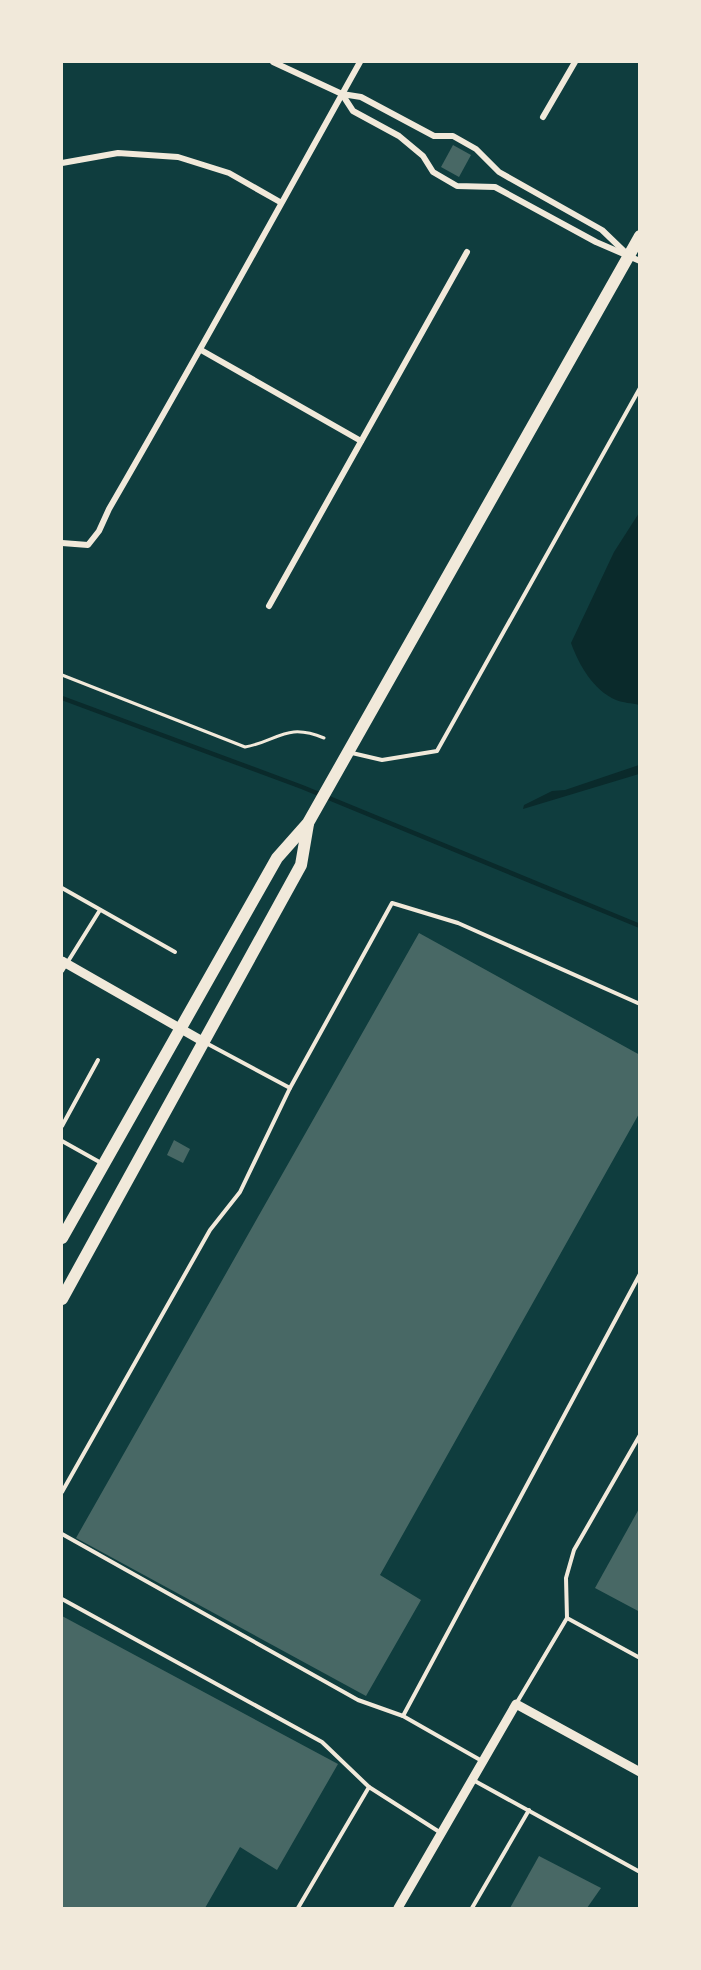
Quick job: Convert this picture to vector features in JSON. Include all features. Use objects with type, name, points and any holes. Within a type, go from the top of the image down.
[{"type":"main road","points":[[62,1238],[276,858],[308,823],[634,258],[639,236]]},
{"type":"main road","points":[[62,1299],[300,865],[308,823]]},
{"type":"street","points":[[273,62],[342,94],[362,97],[434,136],[453,136],[476,149],[499,172],[602,230],[634,258]]},
{"type":"street","points":[[62,543],[88,544],[99,531],[109,509],[201,350],[280,202],[360,62]]},
{"type":"street","points":[[543,117],[574,62]]},
{"type":"street","points":[[342,94],[353,111],[399,136],[423,156],[433,172],[457,186],[495,187],[596,242],[634,258]]},
{"type":"street","points":[[62,163],[118,153],[178,157],[229,173],[280,202]]},
{"type":"street","points":[[269,606],[467,252]]},
{"type":"street","points":[[201,350],[361,441]]},
{"type":"street","points":[[63,965],[204,1042]]},
{"type":"street","points":[[398,1908],[516,1704],[639,1772]]},
{"type":"lane","points":[[348,752],[382,760],[437,751],[639,388]]},
{"type":"lane","points":[[62,888],[175,952]]},
{"type":"lane","points":[[62,1492],[210,1230],[240,1192],[290,1088],[392,903],[458,923],[639,1004]]},
{"type":"lane","points":[[63,965],[100,910]]},
{"type":"lane","points":[[204,1042],[290,1088]]},
{"type":"lane","points":[[62,1126],[98,1060]]},
{"type":"lane","points":[[62,1141],[104,1164]]},
{"type":"lane","points":[[403,1716],[639,1274]]},
{"type":"lane","points":[[516,1704],[567,1618],[566,1578],[574,1550],[639,1435]]},
{"type":"lane","points":[[62,1534],[358,1701],[403,1716],[482,1762]]},
{"type":"lane","points":[[62,1599],[322,1742],[369,1787],[441,1833]]},
{"type":"lane","points":[[567,1618],[639,1658]]},
{"type":"lane","points":[[472,1780],[639,1872]]},
{"type":"lane","points":[[298,1908],[369,1787]]},
{"type":"lane","points":[[472,1908],[529,1810]]},
{"type":"path","points":[[62,675],[245,747],[258,745],[274,735],[290,731],[324,738]]},
{"type":"water","points":[[639,513],[639,705],[616,700],[600,690],[578,660],[571,643],[614,552]]},
{"type":"water","points":[[639,765],[639,774],[523,809],[524,805],[552,791],[565,790]]},
{"type":"building","points":[[453,145],[471,155],[459,177],[441,167]]},
{"type":"building","points":[[419,933],[640,1055],[640,1112],[380,1575],[421,1600],[366,1696],[76,1538]]},
{"type":"building","points":[[174,1140],[190,1149],[183,1163],[167,1155]]},
{"type":"building","points":[[640,1507],[640,1612],[595,1588]]},
{"type":"building","points":[[62,1616],[338,1764],[277,1870],[240,1847],[205,1908],[62,1908]]},
{"type":"building","points":[[539,1856],[601,1888],[587,1908],[510,1908]]},
{"type":"waterway","points":[[62,698],[302,787],[640,926]]}]
